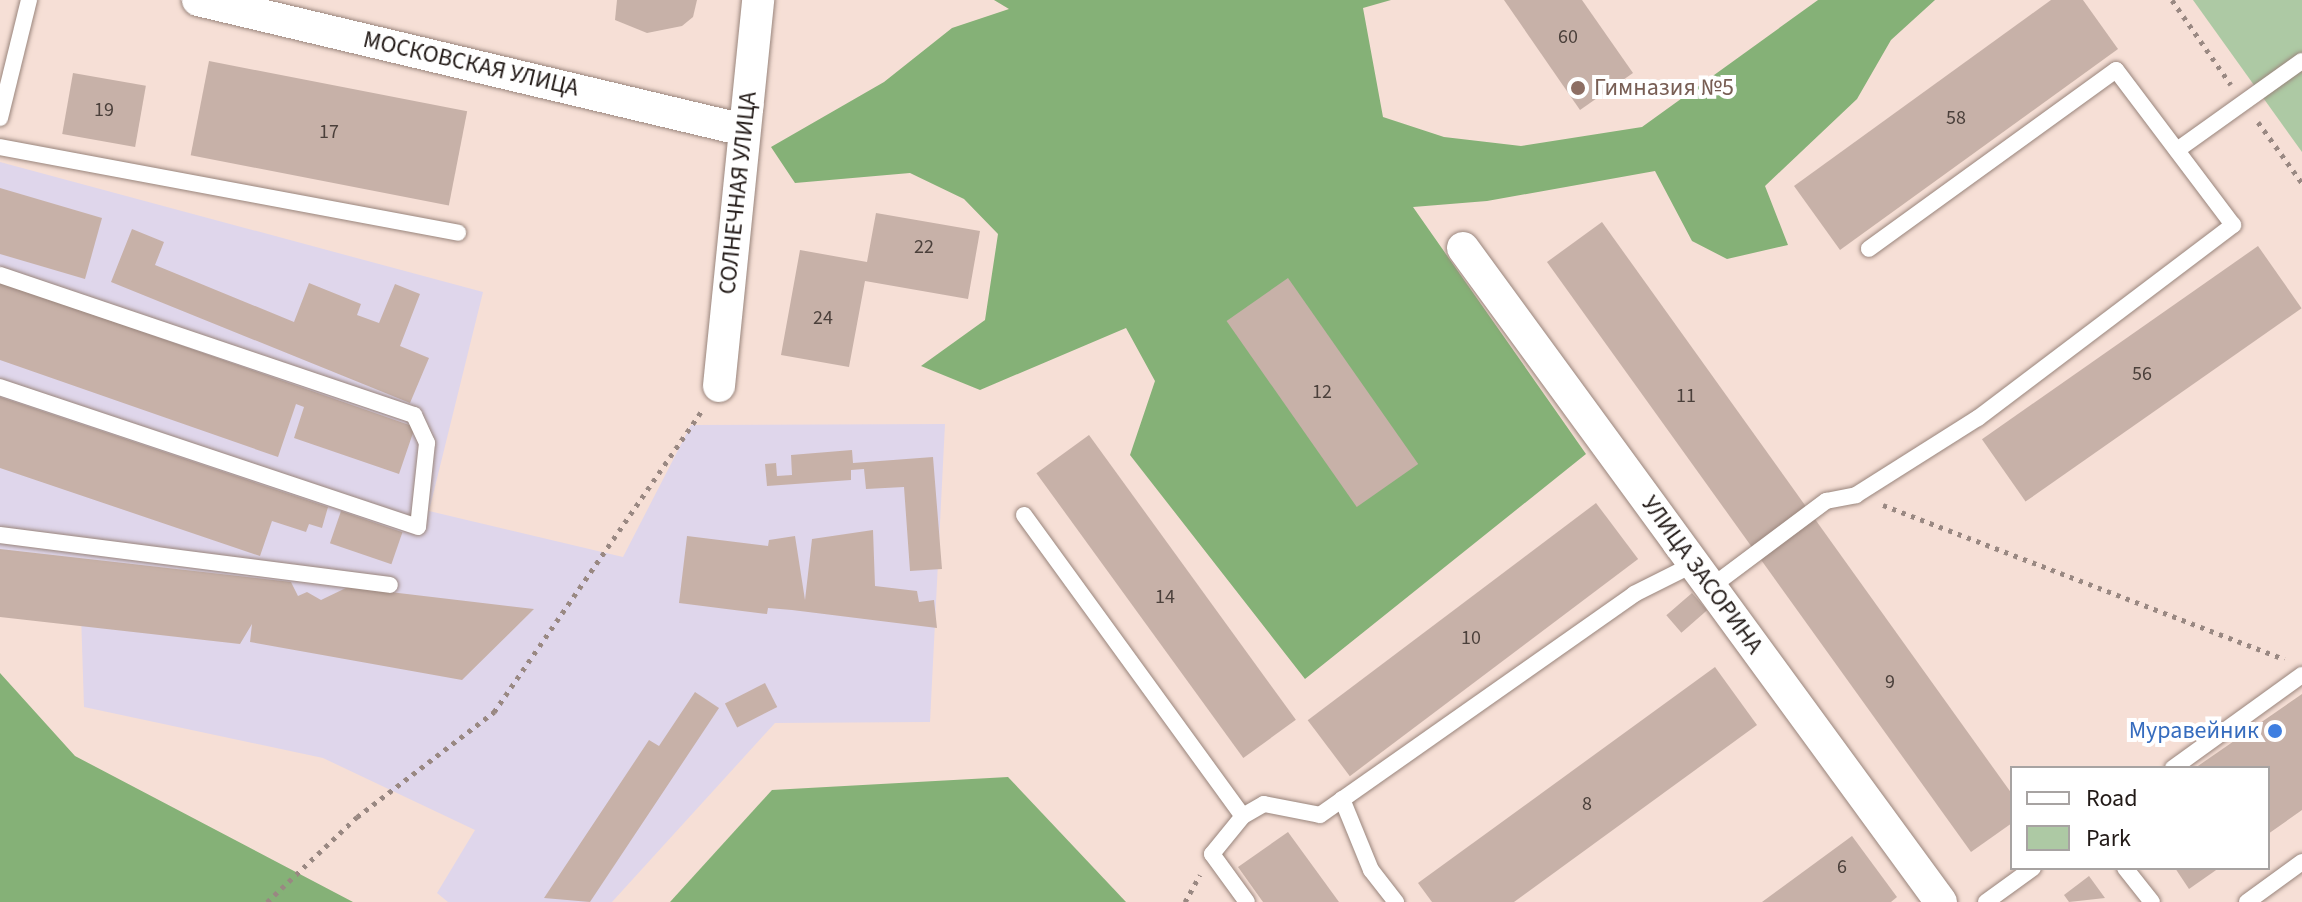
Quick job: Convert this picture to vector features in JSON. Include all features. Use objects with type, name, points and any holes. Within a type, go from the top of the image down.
[{"type":"street","name":"МОСКОВСКАЯ УЛИЦА","points":[[198,0],[744,130]]},
{"type":"street","name":"СОЛНЕЧНАЯ УЛИЦА","points":[[719,386],[758,0]]},
{"type":"street","name":"УЛИЦА ЗАСОРИНА","points":[[1463,248],[1941,902]]},
{"type":"lane","points":[[0,118],[29,0]]},
{"type":"lane","points":[[2177,150],[2302,61]]},
{"type":"lane","points":[[1247,902],[1212,854],[1243,816],[1264,804],[1320,815],[1634,594],[1702,575],[1826,501],[1856,495],[1978,418],[2233,225],[2116,70],[1869,249]]},
{"type":"lane","points":[[0,147],[458,233]]},
{"type":"lane","points":[[0,275],[414,415],[427,443],[418,527],[0,387]]},
{"type":"lane","points":[[1024,515],[1243,816]]},
{"type":"lane","points":[[0,535],[390,585]]},
{"type":"lane","points":[[2176,766],[2302,675]]},
{"type":"lane","points":[[1342,799],[1371,870],[1396,902]]},
{"type":"lane","points":[[2247,902],[2302,862]]},
{"type":"lane","points":[[1986,902],[2030,870]]},
{"type":"lane","points":[[2127,870],[2152,902]]},
{"type":"path","points":[[267,902],[357,817],[494,712],[719,386]]},
{"type":"path","points":[[1856,495],[2287,660]]},
{"type":"shaded area","points":[[0,162],[483,292],[429,511],[623,557],[691,425],[945,424],[930,722],[775,723],[612,902],[448,902],[437,893],[475,830],[323,758],[84,707],[81,614],[0,608]]},
{"type":"green space","points":[[994,0],[1391,0],[1363,8],[1383,117],[1444,137],[1521,146],[1642,127],[1818,0],[1935,0],[1891,40],[1857,99],[1765,186],[1788,245],[1727,259],[1692,241],[1655,171],[1487,201],[1413,207],[1586,454],[1305,679],[1130,455],[1155,381],[1126,328],[980,390],[921,366],[985,320],[998,234],[964,199],[910,173],[795,183],[771,147],[884,82],[952,28],[1009,9]]},
{"type":"green space","points":[[2193,0],[2302,0],[2302,152]]},
{"type":"green space","points":[[0,673],[75,756],[353,902],[0,902]]},
{"type":"green space","points":[[1008,777],[1126,902],[670,902],[772,790]]},
{"type":"building","points":[[617,0],[697,0],[693,17],[682,26],[647,33],[615,20]]},
{"type":"building","points":[[1504,0],[1582,0],[1633,73],[1580,110]]},
{"type":"building","points":[[2051,0],[2083,0],[2118,49],[1840,250],[1794,186]]},
{"type":"building","points":[[209,61],[467,111],[449,205],[191,155]]},
{"type":"building","points":[[73,73],[146,86],[135,147],[62,134]]},
{"type":"building","points":[[0,188],[102,218],[85,279],[0,254]]},
{"type":"building","points":[[876,213],[980,231],[968,299],[865,281],[849,367],[781,355],[800,250],[867,262]]},
{"type":"building","points":[[1602,222],[2010,791],[2010,824],[1971,852],[1547,262]]},
{"type":"building","points":[[132,229],[164,242],[155,265],[294,322],[309,283],[361,304],[357,315],[379,323],[395,284],[420,294],[400,346],[429,358],[410,403],[111,282]]},
{"type":"building","points":[[2258,246],[2302,308],[2026,502],[1982,439]]},
{"type":"building","points":[[1288,278],[1418,464],[1357,507],[1227,321]]},
{"type":"building","points":[[0,282],[415,427],[399,474],[294,438],[304,407],[296,404],[278,457],[0,360]]},
{"type":"building","points":[[0,397],[328,507],[322,528],[309,524],[306,532],[272,521],[260,556],[0,468]]},
{"type":"building","points":[[1089,435],[1296,720],[1243,758],[1036,473]]},
{"type":"building","points":[[852,450],[853,463],[933,457],[942,569],[910,571],[904,487],[866,489],[864,469],[851,470],[851,480],[767,486],[765,464],[776,463],[777,476],[792,475],[791,455]]},
{"type":"building","points":[[1596,503],[1638,559],[1350,776],[1308,720]]},
{"type":"building","points":[[341,511],[402,532],[391,564],[330,543]]},
{"type":"building","points":[[873,530],[875,586],[917,591],[919,602],[934,600],[937,628],[792,610],[768,608],[767,614],[679,603],[687,536],[768,546],[769,540],[795,536],[805,600],[812,539]]},
{"type":"building","points":[[0,549],[291,582],[298,596],[307,592],[321,600],[348,587],[534,609],[462,680],[250,642],[252,624],[240,644],[0,617]]},
{"type":"building","points":[[1692,593],[1707,610],[1681,633],[1666,615]]},
{"type":"building","points":[[1715,667],[1757,725],[1514,902],[1432,902],[1418,883]]},
{"type":"building","points":[[765,683],[777,707],[737,727],[725,703]]},
{"type":"building","points":[[695,692],[719,708],[590,902],[544,898],[649,740],[659,746]]},
{"type":"building","name":"Муравейник","points":[[2302,694],[2302,810],[2270,833],[2270,766],[2198,766]]},
{"type":"building","points":[[1288,832],[1339,902],[1263,902],[1238,867]]},
{"type":"building","points":[[1852,836],[1897,897],[1891,902],[1762,902]]},
{"type":"building","points":[[2176,870],[2216,870],[2189,889]]},
{"type":"building","points":[[2089,876],[2105,898],[2069,902],[2064,895]]},
{"type":"place","name":"Гимназия №5","points":[[1578,88]]},
{"type":"place","name":"Муравейник","points":[[2275,731]]}]
